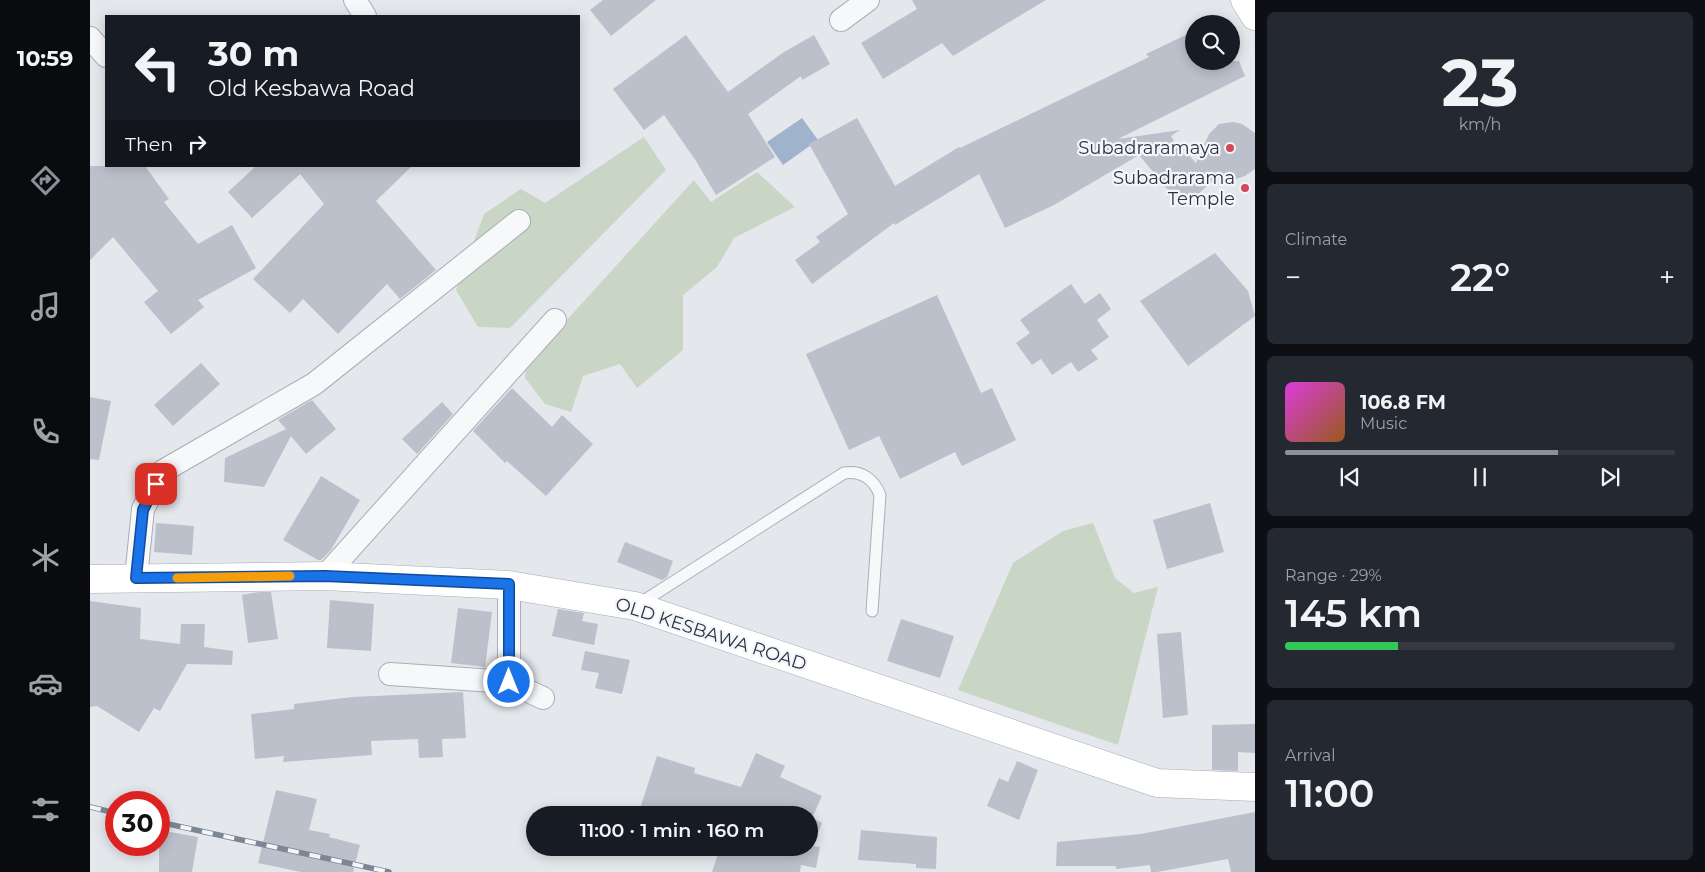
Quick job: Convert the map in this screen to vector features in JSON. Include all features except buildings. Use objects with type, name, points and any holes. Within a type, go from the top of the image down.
[{"type":"main road","points":[[1245,0],[1255,16]]},
{"type":"main road","name":"OLD KESBAWA ROAD","points":[[90,578],[325,576],[509,584],[635,606],[1157,783],[1255,787]]},
{"type":"street","points":[[355,0],[364,15]]},
{"type":"street","points":[[841,20],[868,0]]},
{"type":"street","points":[[90,38],[105,55]]},
{"type":"street","points":[[136,578],[143,510],[163,471],[314,384],[519,221]]},
{"type":"street","points":[[325,576],[555,320]]},
{"type":"street","points":[[509,584],[509,682]]},
{"type":"street","points":[[390,674],[509,682],[543,698]]},
{"type":"lane","points":[[635,606],[844,473],[854,471],[876,484],[880,495],[872,611]]},
{"type":"green space","points":[[644,137],[666,170],[510,328],[478,327],[456,290],[484,214],[521,189],[545,203]]},
{"type":"green space","points":[[757,172],[795,207],[734,238],[717,267],[683,295],[683,350],[637,388],[620,364],[583,376],[571,412],[545,404],[525,378],[526,365],[694,180],[711,202]]},
{"type":"green space","points":[[1093,523],[1115,578],[1134,593],[1158,587],[1118,745],[958,690],[1013,563],[1063,531]]},
{"type":"water","points":[[802,118],[818,140],[783,165],[767,142]]},
{"type":"railway","points":[[90,807],[105,810]]},
{"type":"railway","points":[[170,824],[389,872]]},
{"type":"slow traffic","points":[[177,578],[290,576]]},
{"type":"place","name":"Subadraramaya","points":[[1230,148]]},
{"type":"place","name":"Subadrarama Temple","points":[[1245,188]]},
{"type":"route","points":[[156,484],[143,510],[136,578],[325,576],[509,584],[509,682]]}]
